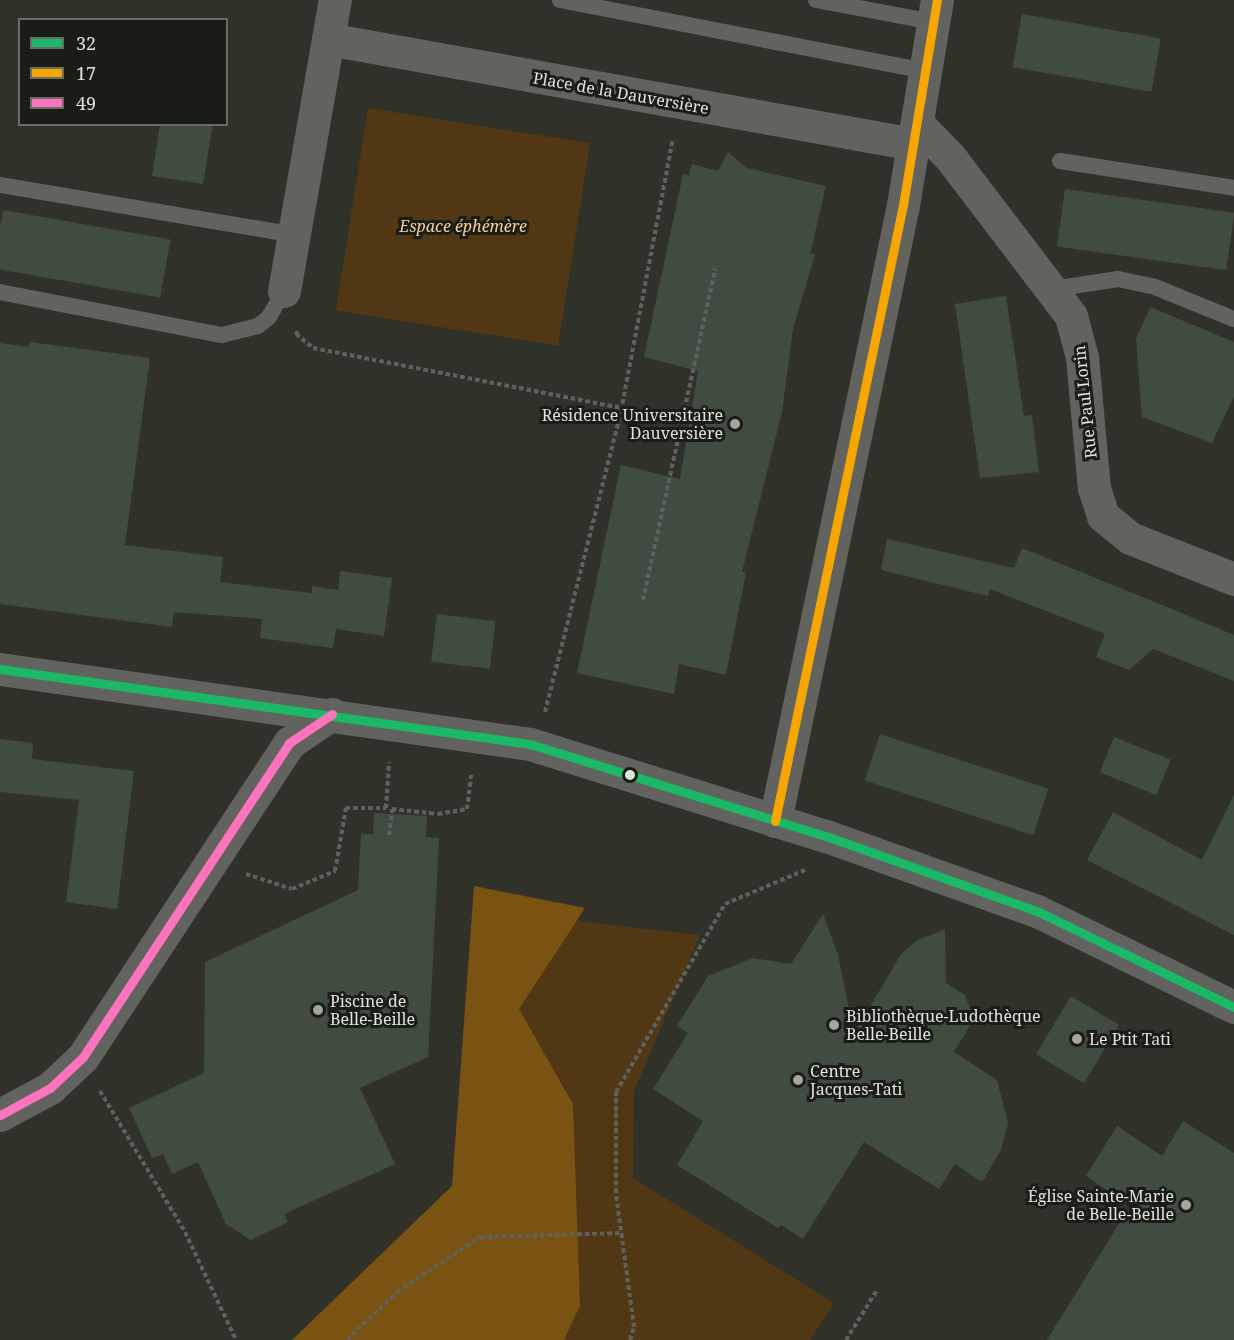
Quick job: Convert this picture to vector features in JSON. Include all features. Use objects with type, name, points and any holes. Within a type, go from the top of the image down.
[{"type":"street","points":[[284,291],[296,235],[335,0]]},
{"type":"street","points":[[775,821],[916,134],[935,11]]},
{"type":"street","name":"Place de la Dauversière","points":[[328,39],[916,134]]},
{"type":"street","name":"Rue Paul Lorin","points":[[916,134],[950,157],[1053,289],[1077,334],[1094,488],[1102,516],[1130,538],[1234,579]]},
{"type":"street","points":[[0,669],[332,714],[530,744],[775,821],[1037,911],[1234,1007]]},
{"type":"street","points":[[0,1115],[50,1088],[82,1057],[289,743],[332,714]]},
{"type":"lane","points":[[560,0],[926,70]]},
{"type":"lane","points":[[816,0],[935,11]]},
{"type":"lane","points":[[1060,161],[1234,188]]},
{"type":"lane","points":[[0,185],[296,235]]},
{"type":"lane","points":[[1053,289],[1118,279],[1155,286],[1234,319]]},
{"type":"lane","points":[[0,292],[222,335],[258,326],[284,291]]},
{"type":"path","points":[[545,713],[621,411],[675,127]]},
{"type":"path","points":[[643,600],[715,269]]},
{"type":"path","points":[[301,325],[296,334],[313,348],[621,411],[682,420]]},
{"type":"path","points":[[386,808],[390,758]]},
{"type":"path","points":[[235,871],[292,889],[335,871],[346,808],[386,808],[438,814],[467,809],[472,764]]},
{"type":"path","points":[[389,835],[392,809]]},
{"type":"path","points":[[630,1340],[634,1327],[616,1193],[616,1092],[725,904],[809,868]]},
{"type":"path","points":[[95,1083],[185,1232],[236,1340]]},
{"type":"path","points":[[346,1340],[397,1292],[480,1237],[622,1233]]},
{"type":"path","points":[[846,1340],[877,1290]]},
{"type":"green space","name":"Espace éphémère","points":[[368,108],[590,143],[558,346],[336,310]]},
{"type":"green space","points":[[491,911],[700,935],[634,1091],[633,1178],[834,1303],[810,1340],[375,1340],[463,1193]]},
{"type":"shaded area","points":[[474,886],[585,908],[519,1009],[573,1104],[580,1306],[564,1340],[292,1340],[452,1186]]},
{"type":"building","points":[[1022,14],[1161,38],[1151,92],[1013,67]]},
{"type":"building","points":[[160,126],[213,126],[203,184],[152,176]]},
{"type":"building","name":"Résidence Universitaire Dauversière","points":[[728,152],[747,168],[826,186],[810,254],[815,254],[793,329],[782,412],[742,572],[746,572],[726,675],[679,664],[674,694],[577,673],[621,465],[680,479],[698,371],[644,357],[683,174],[689,175],[692,164],[718,171]]},
{"type":"building","points":[[1065,189],[1234,213],[1226,270],[1057,246]]},
{"type":"building","points":[[3,210],[170,240],[160,298],[0,269],[0,227]]},
{"type":"building","points":[[1006,296],[1024,416],[1032,415],[1039,472],[980,478],[955,304]]},
{"type":"building","points":[[1150,307],[1234,342],[1234,396],[1212,443],[1142,417],[1136,339]]},
{"type":"building","points":[[30,342],[150,358],[125,545],[223,557],[220,582],[312,593],[312,586],[338,590],[340,571],[392,578],[384,636],[336,629],[333,648],[260,638],[262,619],[174,612],[172,627],[0,604],[0,343],[29,347]]},
{"type":"building","points":[[887,539],[1014,568],[1022,548],[1184,614],[1234,635],[1234,681],[1153,649],[1129,670],[1096,657],[1105,634],[990,589],[988,596],[881,570]]},
{"type":"building","points":[[437,614],[496,621],[490,669],[431,662]]},
{"type":"building","points":[[880,734],[1048,789],[1033,835],[865,781]]},
{"type":"building","points":[[1114,737],[1171,760],[1156,795],[1100,772]]},
{"type":"building","points":[[0,739],[33,743],[32,759],[134,771],[117,909],[66,902],[79,800],[0,792]]},
{"type":"building","points":[[1234,795],[1234,935],[1087,860],[1113,812],[1202,860]]},
{"type":"building","name":"Piscine de Belle-Beille","points":[[374,813],[427,816],[426,837],[439,838],[428,1057],[360,1088],[395,1164],[284,1214],[288,1222],[251,1240],[226,1224],[198,1162],[172,1174],[163,1154],[152,1158],[129,1108],[204,1073],[205,962],[358,890],[361,834],[373,834]]},
{"type":"building","name":"Centre Jacques-Tati","points":[[823,914],[838,955],[854,1034],[901,954],[916,941],[945,929],[946,983],[965,995],[974,1019],[954,1052],[997,1080],[1008,1123],[1001,1150],[982,1182],[955,1164],[939,1189],[864,1142],[803,1239],[781,1225],[778,1228],[677,1165],[703,1121],[653,1089],[688,1033],[677,1026],[708,976],[753,958],[791,964]]},
{"type":"building","name":"Le Ptit Tati","points":[[1071,996],[1119,1025],[1084,1083],[1036,1054]]},
{"type":"building","points":[[1183,1121],[1234,1153],[1234,1340],[1047,1340],[1130,1206],[1086,1176],[1117,1126],[1162,1156]]},
{"type":"transit line","name":"17","points":[[775,821],[903,205],[937,0]]},
{"type":"transit line","name":"32","points":[[0,669],[530,744],[826,836],[1037,911],[1234,1007]]},
{"type":"transit line","name":"49","points":[[0,1115],[50,1088],[83,1057],[289,743],[332,714]]},
{"type":"place","name":"Résidence Universitaire Dauversière","points":[[735,424]]},
{"type":"place","name":"Piscine de Belle-Beille","points":[[318,1010]]},
{"type":"place","name":"Bibliothèque-Ludothèque Belle-Beille","points":[[834,1025]]},
{"type":"place","name":"Le Ptit Tati","points":[[1077,1039]]},
{"type":"place","name":"Centre Jacques-Tati","points":[[798,1080]]},
{"type":"place","name":"Église Sainte-Marie de Belle-Beille","points":[[1186,1205]]}]
